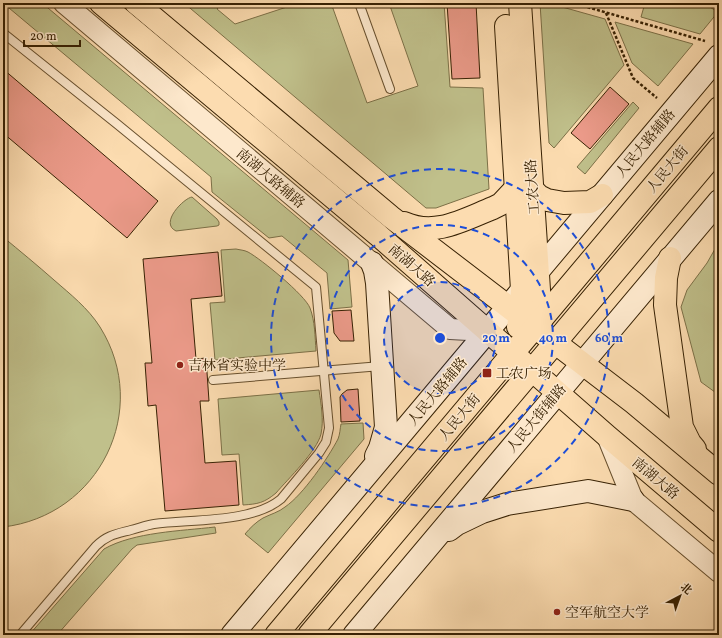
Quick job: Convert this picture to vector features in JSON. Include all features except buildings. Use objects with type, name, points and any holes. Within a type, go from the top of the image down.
[{"type":"main road","name":"南湖大路","points":[[101,3],[378,235],[557,393],[719,531]]},
{"type":"main road","name":"南湖大路","points":[[136,3],[391,217],[532,319],[582,363],[634,403],[712,468]]},
{"type":"main road","name":"工农大路","points":[[505,3],[524,188],[538,271],[532,319]]},
{"type":"main road","name":"工农大路","points":[[520,3],[524,188],[532,319],[532,370]]},
{"type":"main road","name":"人民大路辅路","points":[[232,635],[487,331],[532,319],[538,271],[602,195],[714,49]]},
{"type":"main road","name":"人民大街","points":[[276,635],[513,354],[532,319],[719,108]]},
{"type":"main road","name":"人民大街","points":[[532,319],[719,148]]},
{"type":"main road","points":[[391,217],[413,228],[441,228],[493,208],[524,188],[547,200],[564,203],[590,202],[602,195]]},
{"type":"main road","name":"人民大街辅路","points":[[354,635],[719,201]]},
{"type":"main road","points":[[670,258],[666,278],[665,305],[682,427],[690,443],[712,468]]},
{"type":"main road","points":[[361,481],[380,448],[386,427],[376,271],[372,263]]},
{"type":"main road","name":"人民大街","points":[[309,635],[532,370]]},
{"type":"main road","points":[[427,548],[457,524],[482,512],[507,504],[588,491],[633,500]]},
{"type":"street","name":"南湖大路辅路","points":[[64,3],[450,329],[487,331]]},
{"type":"street","points":[[607,436],[633,500],[719,572]]},
{"type":"lane","points":[[359,3],[390,89]]},
{"type":"lane","points":[[3,33],[118,124],[316,287],[329,428],[326,442],[319,453],[281,499],[274,505],[259,512],[153,524],[109,536],[96,546],[20,635]]},
{"type":"lane","points":[[212,380],[382,366]]},
{"type":"path","points":[[573,3],[606,12],[714,49]]},
{"type":"path","points":[[606,12],[633,78],[661,101]]},
{"type":"green space","points":[[3,3],[42,3],[348,260],[352,307],[330,309],[327,273],[282,236],[269,238],[212,192],[211,177]]},
{"type":"green space","points":[[184,3],[222,3],[217,9],[235,24],[299,3],[331,3],[367,103],[418,86],[389,3],[444,3],[450,87],[483,88],[489,189],[436,208],[426,208]]},
{"type":"green space","points":[[540,3],[548,3],[605,19],[624,65],[554,148],[549,143]]},
{"type":"green space","points":[[645,3],[703,3],[718,12],[700,34],[641,17]]},
{"type":"green space","points":[[615,22],[693,44],[658,86],[632,63]]},
{"type":"green space","points":[[633,102],[639,108],[585,174],[577,167]]},
{"type":"green space","points":[[192,197],[217,219],[219,225],[176,231],[171,227],[171,217],[175,211],[188,198]]},
{"type":"green space","points":[[3,237],[72,296],[95,320],[100,327],[115,359],[120,392],[117,424],[107,454],[90,481],[66,503],[37,519],[3,527]]},
{"type":"green space","points":[[719,242],[719,395],[701,382],[681,307],[687,290],[707,263]]},
{"type":"green space","points":[[236,249],[248,252],[262,262],[292,286],[306,302],[310,308],[313,318],[316,351],[215,360],[210,303],[225,302],[221,250]]},
{"type":"green space","points":[[319,390],[322,412],[322,429],[314,448],[302,465],[276,493],[261,502],[243,505],[239,454],[222,455],[218,399]]},
{"type":"green space","points":[[363,423],[364,439],[268,553],[245,534],[258,521],[283,509],[307,485],[322,466],[334,447],[339,437],[341,424]]},
{"type":"green space","points":[[215,527],[216,533],[137,545],[57,635],[29,635],[104,549],[129,539],[158,533]]},
{"type":"place","name":"吉林省实验中学","points":[[180,365]]},
{"type":"place","name":"工农广场","points":[[487,373]]},
{"type":"place","name":"空军航空大学","points":[[557,612]]}]
